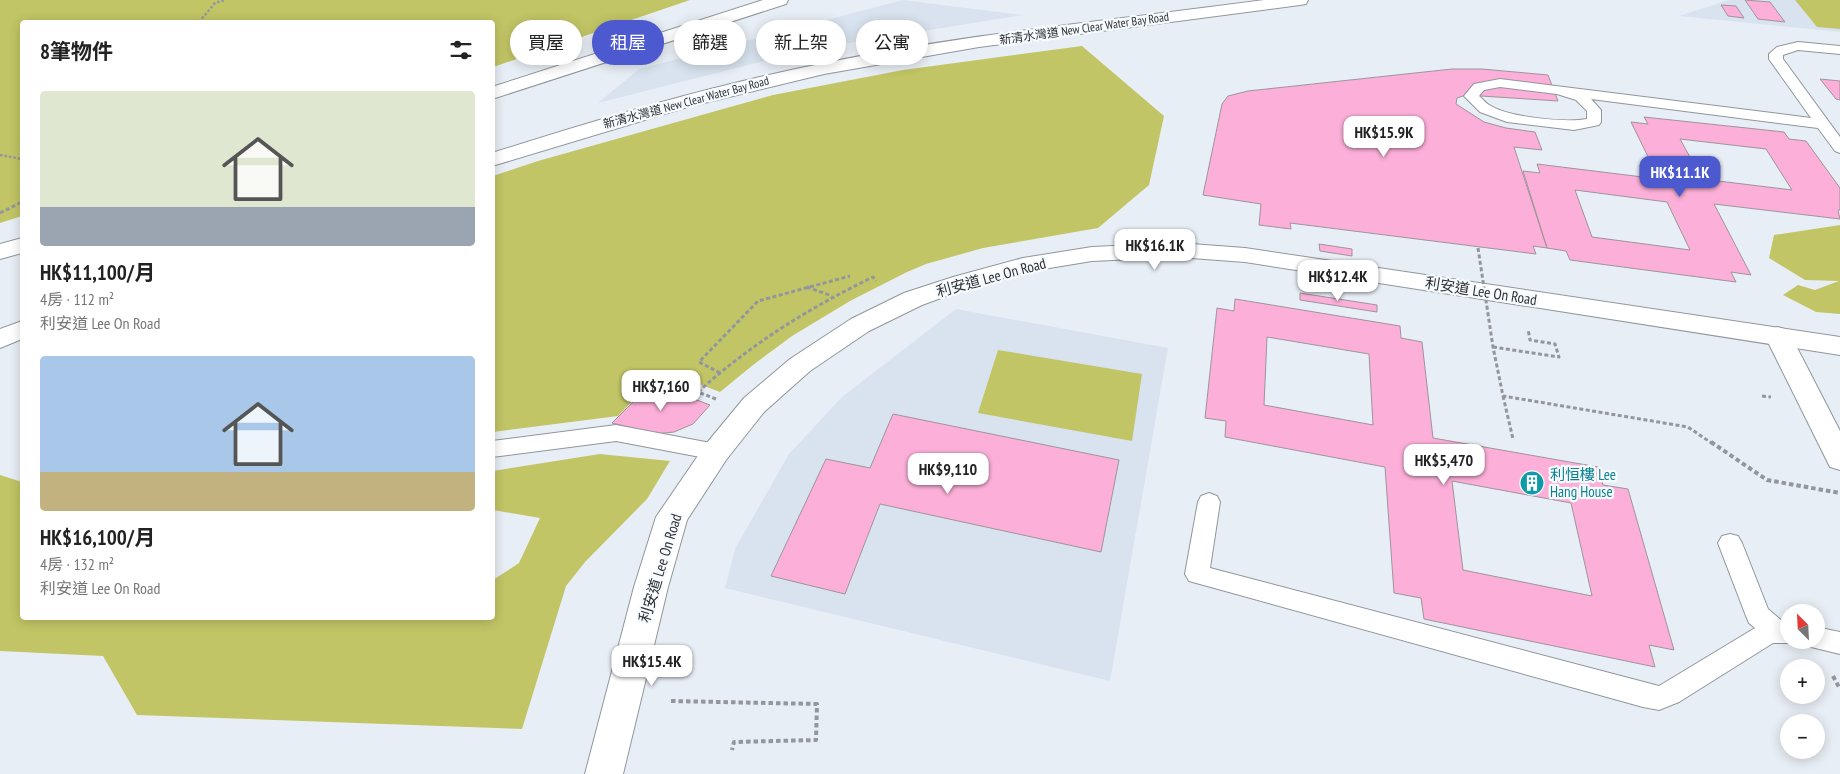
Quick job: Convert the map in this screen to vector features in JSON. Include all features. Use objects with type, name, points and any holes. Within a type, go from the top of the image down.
[{"type":"main road","points":[[495,92],[780,0]]},
{"type":"main road","name":"新清水灣道 New Clear Water Bay Road","points":[[495,159],[660,108],[801,72],[898,54],[1300,0]]},
{"type":"main road","points":[[0,252],[20,246]]},
{"type":"main road","name":"利安道 Lee On Road","points":[[604,774],[651,587],[672,517],[716,452],[754,405],[800,364],[860,325],[913,299],[962,282],[1024,265],[1092,254],[1178,250],[1245,255],[1840,346]]},
{"type":"main road","points":[[0,339],[20,330]]},
{"type":"main road","points":[[1778,336],[1840,459]]},
{"type":"lane","points":[[1840,50],[1798,47],[1780,50],[1776,54],[1776,59],[1780,65],[1840,148]]},
{"type":"lane","points":[[1553,89],[1581,97],[1594,110],[1594,122],[1574,126],[1507,118],[1485,109],[1471,96],[1479,87],[1500,83],[1553,89],[1822,124]]},
{"type":"lane","points":[[495,449],[616,433],[716,452]]},
{"type":"lane","points":[[1209,502],[1197,574],[1643,696],[1658,698],[1670,694],[1765,635],[1780,632]]},
{"type":"lane","points":[[1730,543],[1758,616],[1780,630]]},
{"type":"lane","points":[[1825,640],[1840,643]]},
{"type":"path","points":[[201,20],[215,3],[225,0]]},
{"type":"path","points":[[0,155],[20,159]]},
{"type":"path","points":[[0,213],[20,203]]},
{"type":"path","points":[[1478,248],[1493,347],[1513,439]]},
{"type":"path","points":[[720,373],[699,362],[758,300],[850,276]]},
{"type":"path","points":[[721,401],[698,392],[763,337],[832,296],[873,276]]},
{"type":"path","points":[[807,287],[832,296]]},
{"type":"path","points":[[1493,347],[1559,357],[1555,344],[1530,340]]},
{"type":"path","points":[[1503,396],[1688,426],[1767,480],[1840,494]]},
{"type":"path","points":[[670,701],[818,704],[816,740],[734,742],[732,750]]},
{"type":"shaded area","points":[[903,0],[1023,15],[928,30],[928,20],[856,20],[856,42],[846,44],[846,20],[826,20]]},
{"type":"shaded area","points":[[1729,0],[1840,0],[1840,32],[1679,16]]},
{"type":"shaded area","points":[[756,38],[756,63],[598,103],[639,69],[654,65],[664,65],[664,62],[674,60],[674,65],[746,65],[746,41]]},
{"type":"shaded area","points":[[956,309],[1168,348],[1110,681],[725,588],[735,549],[789,454],[842,397]]},
{"type":"green space","points":[[0,0],[690,0],[631,20],[592,20],[592,33],[582,37],[582,20],[510,20],[510,61],[495,66],[495,20],[20,20],[20,217],[0,223]]},
{"type":"green space","points":[[1795,0],[1840,0],[1840,29],[1817,27]]},
{"type":"green space","points":[[1082,46],[1164,116],[1149,185],[1098,228],[983,248],[926,264],[907,272],[850,301],[792,336],[720,392],[663,370],[618,416],[495,432],[495,175],[538,161],[773,95],[903,70]]},
{"type":"green space","points":[[1840,225],[1840,314],[1816,312],[1783,295],[1798,285],[1815,290],[1839,281],[1805,280],[1769,258],[1774,235]]},
{"type":"green space","points":[[998,350],[1142,374],[1132,441],[978,413]]},
{"type":"green space","points":[[600,454],[670,461],[647,499],[585,562],[566,586],[522,729],[137,715],[103,656],[0,651],[0,475],[20,481],[20,620],[495,620],[495,579],[519,563],[540,518],[495,510],[495,471]]},
{"type":"building","points":[[1745,0],[1770,2],[1785,22],[1758,19]]},
{"type":"building","points":[[1721,5],[1736,6],[1744,18],[1728,16]]},
{"type":"building","points":[[1452,69],[1482,69],[1548,75],[1558,101],[1466,95],[1457,98],[1456,104],[1484,122],[1506,128],[1535,132],[1542,150],[1514,147],[1547,248],[1533,246],[1536,254],[1290,223],[1291,229],[1259,225],[1261,204],[1203,195],[1222,104],[1228,96],[1248,91]]},
{"type":"building","points":[[1820,79],[1840,81],[1840,100],[1836,99]]},
{"type":"building","points":[[1644,117],[1784,132],[1789,139],[1806,141],[1840,188],[1840,210],[1838,210],[1840,219],[1714,204],[1751,275],[1731,272],[1736,282],[1570,260],[1566,251],[1547,248],[1523,171],[1540,173],[1537,164],[1659,179],[1631,122],[1648,124]],"holes":[[[1680,139],[1766,149],[1792,190],[1702,179]],[[1575,190],[1667,202],[1690,250],[1592,237]]]},
{"type":"building","points":[[1319,244],[1352,249],[1352,256],[1320,251]]},
{"type":"building","points":[[1300,293],[1377,305],[1377,312],[1300,300]]},
{"type":"building","name":"利恒樓 Lee Hang House","points":[[1235,299],[1400,326],[1401,338],[1422,342],[1433,438],[1598,467],[1603,485],[1628,489],[1674,650],[1649,645],[1655,667],[1424,619],[1421,598],[1394,593],[1385,467],[1225,437],[1226,421],[1205,418],[1217,308],[1234,311]],"holes":[[[1267,337],[1369,354],[1373,425],[1264,405]],[[1452,481],[1571,503],[1592,596],[1463,570]]]},
{"type":"building","points":[[652,383],[710,405],[693,424],[674,432],[645,435],[637,429],[612,423]]},
{"type":"building","points":[[893,414],[1119,460],[1101,552],[880,504],[845,594],[771,576],[826,459],[870,468]]},
{"type":"place","name":"利恒樓 Lee Hang House","points":[[1532,483]]}]
